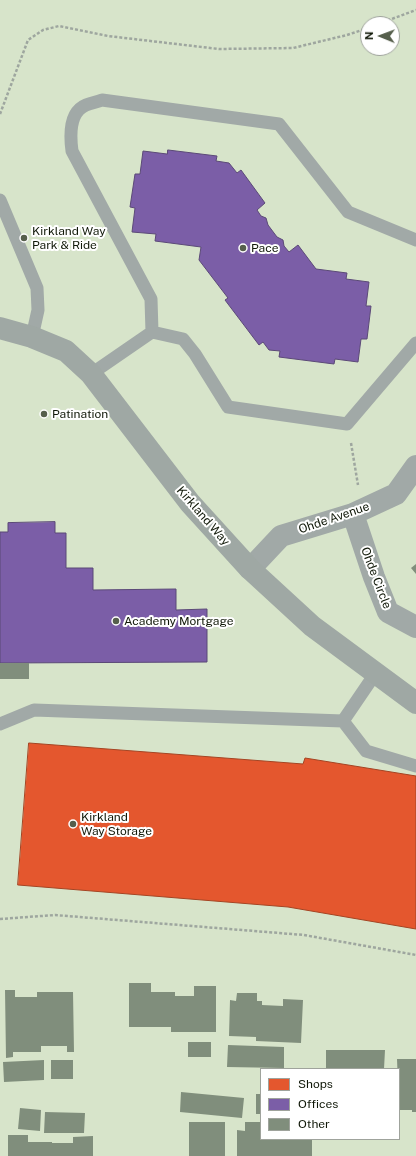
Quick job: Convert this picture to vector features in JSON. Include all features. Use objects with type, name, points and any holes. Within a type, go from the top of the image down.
[{"type":"main road","name":"Kirkland Way","points":[[0,328],[32,337],[66,351],[91,374],[190,503],[250,569],[312,626],[416,703]]},
{"type":"street","name":"Ohde Avenue","points":[[250,569],[280,536],[353,514],[396,494],[416,466]]},
{"type":"street","name":"Ohde Circle","points":[[353,514],[374,577],[388,612],[416,627]]},
{"type":"lane","points":[[152,332],[151,299],[72,151],[70,134],[75,117],[85,105],[102,100],[279,124],[348,212],[416,240]]},
{"type":"lane","points":[[0,200],[38,288],[38,310],[32,337]]},
{"type":"lane","points":[[91,374],[152,332],[183,340],[195,354],[228,407],[347,424],[416,343]]},
{"type":"lane","points":[[343,721],[375,674]]},
{"type":"lane","points":[[0,724],[34,710],[343,721]]},
{"type":"lane","points":[[343,721],[366,751],[416,766]]},
{"type":"path","points":[[400,16],[416,10]]},
{"type":"path","points":[[0,114],[28,40],[43,30],[59,26],[108,36],[219,49],[293,48],[360,31]]},
{"type":"path","points":[[347,424],[359,486]]},
{"type":"path","points":[[0,919],[55,915],[304,935],[416,955]]},
{"type":"building: Shops","points":[[29,743],[303,764],[305,758],[416,776],[416,929],[288,907],[18,885]]},
{"type":"building: Offices","points":[[168,150],[217,156],[216,161],[229,163],[237,173],[241,170],[265,203],[257,210],[261,216],[266,218],[268,225],[277,237],[283,240],[284,246],[289,252],[298,245],[316,269],[347,273],[346,279],[369,282],[366,306],[371,306],[367,339],[361,339],[358,362],[335,359],[334,364],[279,357],[280,351],[269,350],[263,342],[259,345],[225,300],[228,298],[199,260],[201,247],[155,241],[156,234],[132,232],[135,208],[130,207],[135,174],[140,174],[143,151],[167,154]]},
{"type":"building: Offices","points":[[55,522],[55,533],[66,533],[66,568],[93,568],[93,590],[176,589],[176,610],[207,609],[207,662],[0,663],[0,532],[8,532],[8,523]]},
{"type":"building: Other","points":[[416,564],[416,574],[411,568]]},
{"type":"building: Other","points":[[0,663],[29,663],[29,679],[0,679]]},
{"type":"building: Other","points":[[129,983],[151,983],[151,992],[175,992],[175,996],[194,996],[194,986],[216,986],[216,1032],[171,1032],[171,1027],[129,1027]]},
{"type":"building: Other","points":[[5,990],[15,990],[15,997],[37,997],[37,992],[73,992],[74,1052],[67,1052],[67,1046],[41,1046],[41,1052],[13,1052],[13,1057],[6,1058]]},
{"type":"building: Other","points":[[237,993],[257,993],[257,1001],[262,1001],[262,1005],[283,1006],[283,999],[303,1000],[301,1043],[256,1041],[256,1037],[229,1036],[230,1000],[236,1001]]},
{"type":"building: Other","points":[[188,1042],[211,1042],[211,1057],[188,1057]]},
{"type":"building: Other","points":[[228,1045],[284,1047],[284,1068],[227,1067]]},
{"type":"building: Other","points":[[326,1050],[385,1050],[384,1068],[326,1068]]},
{"type":"building: Other","points":[[397,1059],[416,1059],[416,1112],[412,1112],[412,1110],[400,1110],[400,1068],[397,1068]]},
{"type":"building: Other","points":[[44,1060],[44,1080],[4,1082],[3,1062]]},
{"type":"building: Other","points":[[51,1060],[73,1060],[73,1079],[51,1079]]},
{"type":"building: Other","points":[[181,1092],[244,1098],[242,1118],[180,1112]]},
{"type":"building: Other","points":[[256,1094],[260,1094],[260,1114],[256,1114]]},
{"type":"building: Other","points":[[20,1108],[41,1110],[40,1131],[18,1129]]},
{"type":"building: Other","points":[[45,1112],[85,1113],[84,1133],[44,1133]]},
{"type":"building: Other","points":[[189,1122],[225,1122],[225,1156],[189,1156]]},
{"type":"building: Other","points":[[245,1122],[260,1122],[260,1140],[312,1140],[312,1156],[237,1156],[237,1130],[245,1131]]},
{"type":"building: Other","points":[[8,1135],[28,1135],[28,1142],[52,1143],[73,1143],[73,1137],[93,1136],[93,1156],[8,1156]]},
{"type":"place","name":"Kirkland Way Park & Ride","points":[[24,238]]},
{"type":"place","name":"Pace","points":[[243,248]]},
{"type":"place","name":"Patination","points":[[44,414]]},
{"type":"place","name":"Academy Mortgage","points":[[116,621]]},
{"type":"place","name":"Kirkland Way Storage","points":[[73,824]]}]
